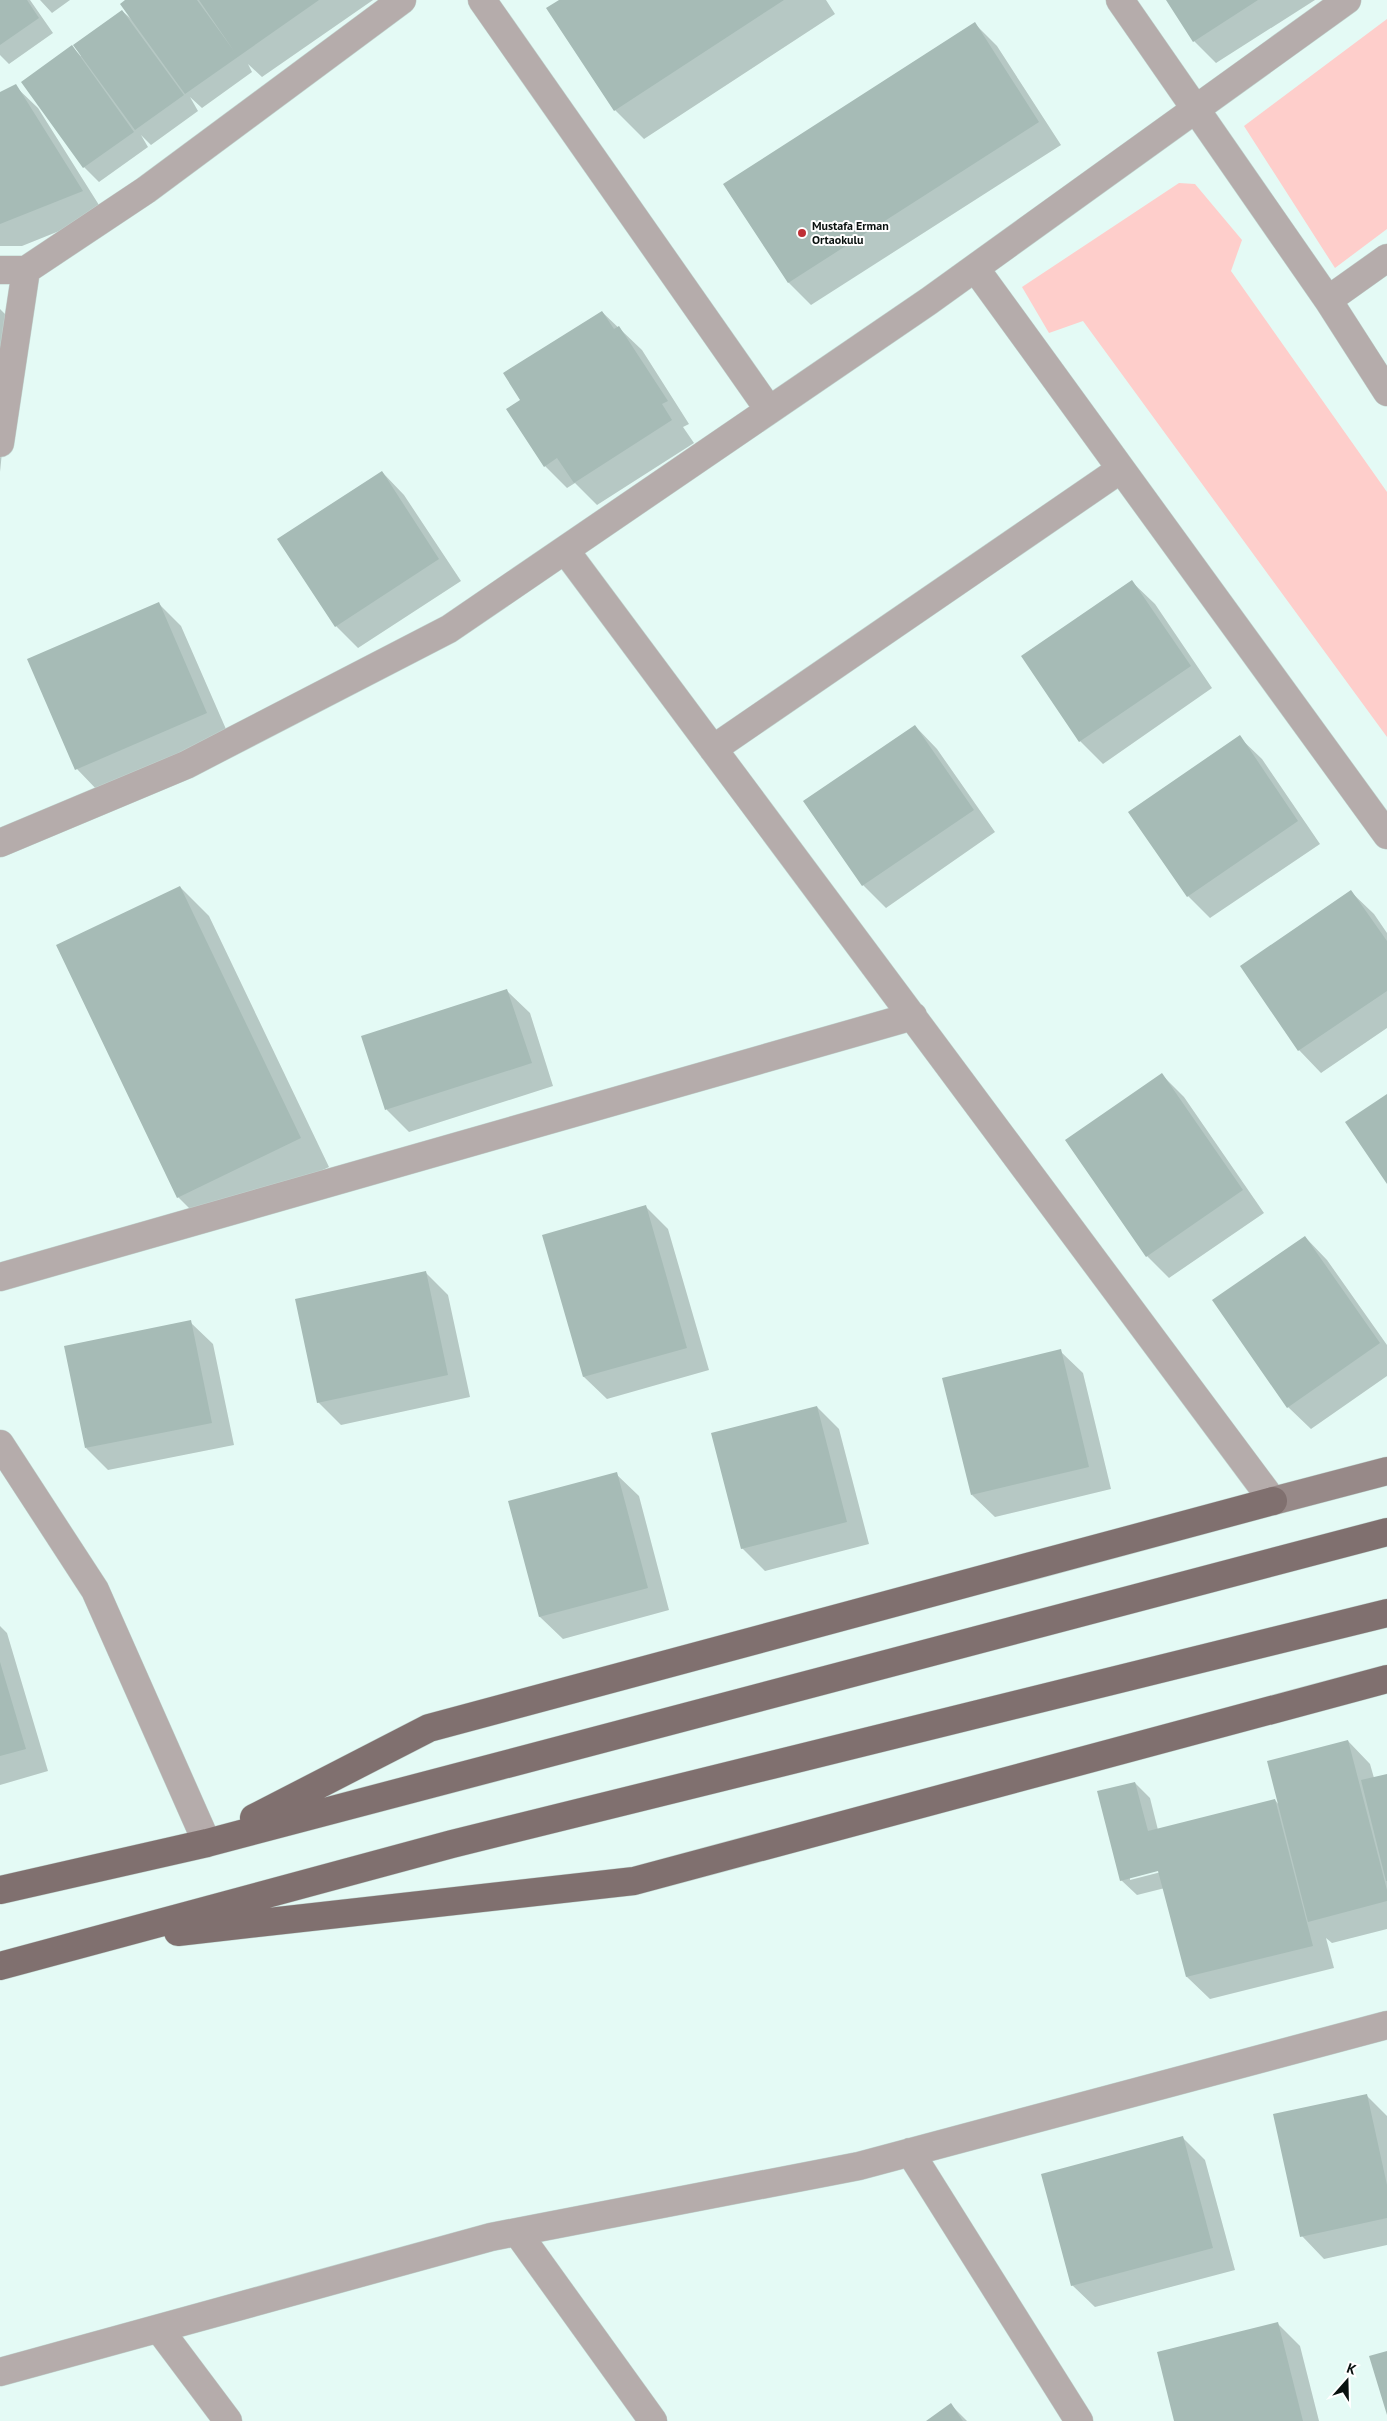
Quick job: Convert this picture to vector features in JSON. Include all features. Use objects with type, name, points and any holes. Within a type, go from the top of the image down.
[{"type":"main road","points":[[207,1842],[429,1728],[1273,1500]]},
{"type":"main road","points":[[0,1890],[207,1842],[1387,1532]]},
{"type":"main road","points":[[0,1966],[452,1844],[1387,1613]]},
{"type":"main road","points":[[90,1942],[634,1881],[1387,1680]]},
{"type":"street","points":[[0,443],[13,270],[146,190],[402,0]]},
{"type":"street","points":[[482,0],[769,410]]},
{"type":"street","points":[[1120,0],[1328,300],[1387,392]]},
{"type":"street","points":[[0,843],[186,766],[448,629],[975,268],[1347,0]]},
{"type":"street","points":[[1328,300],[1387,258]]},
{"type":"street","points":[[975,268],[1387,835]]},
{"type":"street","points":[[713,749],[1121,469]]},
{"type":"street","points":[[565,550],[1273,1500],[1387,1471]]},
{"type":"street","points":[[0,1277],[913,1016]]},
{"type":"street","points":[[0,1444],[95,1590],[207,1842]]},
{"type":"street","points":[[0,2372],[490,2237],[859,2166],[1387,2026]]},
{"type":"street","points":[[910,2152],[1079,2421]]},
{"type":"street","points":[[517,2232],[653,2421]]},
{"type":"street","points":[[159,2329],[228,2421]]},
{"type":"shaded area","points":[[1387,19],[1387,229],[1335,268],[1244,126]]},
{"type":"shaded area","points":[[1179,183],[1195,184],[1242,240],[1231,271],[1387,492],[1387,737],[1083,321],[1049,333],[1022,287]]},
{"type":"building","points":[[0,0],[27,0],[39,18],[0,45]]},
{"type":"building","points":[[125,0],[197,0],[234,51],[199,0],[319,0],[185,94],[120,4]]},
{"type":"building","points":[[559,0],[784,0],[614,111],[546,8]]},
{"type":"building","points":[[1166,0],[1258,0],[1193,42]]},
{"type":"building","points":[[122,10],[184,95],[135,130],[73,45]]},
{"type":"building","points":[[975,22],[1039,122],[788,283],[723,184]]},
{"type":"building","points":[[72,45],[134,132],[83,168],[21,82]]},
{"type":"building","points":[[16,84],[83,191],[0,224],[0,92]]},
{"type":"building","points":[[602,311],[614,329],[619,326],[668,401],[662,404],[672,420],[574,483],[557,458],[544,467],[506,409],[520,400],[503,373]]},
{"type":"building","points":[[382,471],[439,559],[335,627],[277,539]]},
{"type":"building","points":[[1132,580],[1191,666],[1079,742],[1021,656]]},
{"type":"building","points":[[159,602],[207,713],[75,770],[27,659]]},
{"type":"building","points":[[915,725],[974,810],[862,886],[803,801]]},
{"type":"building","points":[[1240,735],[1298,821],[1187,897],[1128,812]]},
{"type":"building","points":[[180,886],[301,1138],[177,1198],[56,945]]},
{"type":"building","points":[[1351,890],[1387,941],[1387,991],[1298,1051],[1240,966]]},
{"type":"building","points":[[507,989],[532,1063],[385,1110],[361,1036]]},
{"type":"building","points":[[1162,1073],[1243,1190],[1146,1257],[1065,1140]]},
{"type":"building","points":[[1387,1094],[1387,1184],[1345,1122]]},
{"type":"building","points":[[646,1205],[687,1348],[583,1377],[542,1235]]},
{"type":"building","points":[[1305,1236],[1380,1343],[1287,1408],[1212,1300]]},
{"type":"building","points":[[426,1271],[448,1375],[317,1403],[295,1299]]},
{"type":"building","points":[[191,1320],[212,1423],[85,1448],[64,1346]]},
{"type":"building","points":[[1061,1349],[1089,1467],[971,1495],[942,1378]]},
{"type":"building","points":[[817,1406],[847,1522],[741,1549],[711,1433]]},
{"type":"building","points":[[617,1472],[648,1588],[539,1617],[508,1501]]},
{"type":"building","points":[[0,1662],[26,1749],[0,1756]]},
{"type":"building","points":[[1348,1740],[1387,1890],[1387,1901],[1308,1922],[1267,1761]]},
{"type":"building","points":[[1387,1774],[1387,1881],[1386,1881],[1361,1780]]},
{"type":"building","points":[[1135,1782],[1148,1831],[1275,1799],[1313,1946],[1186,1977],[1158,1871],[1120,1881],[1097,1791]]},
{"type":"building","points":[[1367,2094],[1387,2185],[1387,2218],[1300,2237],[1273,2114]]},
{"type":"building","points":[[1183,2136],[1213,2248],[1071,2286],[1041,2174]]},
{"type":"building","points":[[1278,2322],[1303,2421],[1174,2421],[1157,2352]]},
{"type":"building","points":[[1387,2351],[1387,2415],[1369,2356]]},
{"type":"building","points":[[951,2403],[963,2421],[926,2421]]},
{"type":"place","name":"Mustafa Erman Ortaokulu","points":[[802,233]]}]
